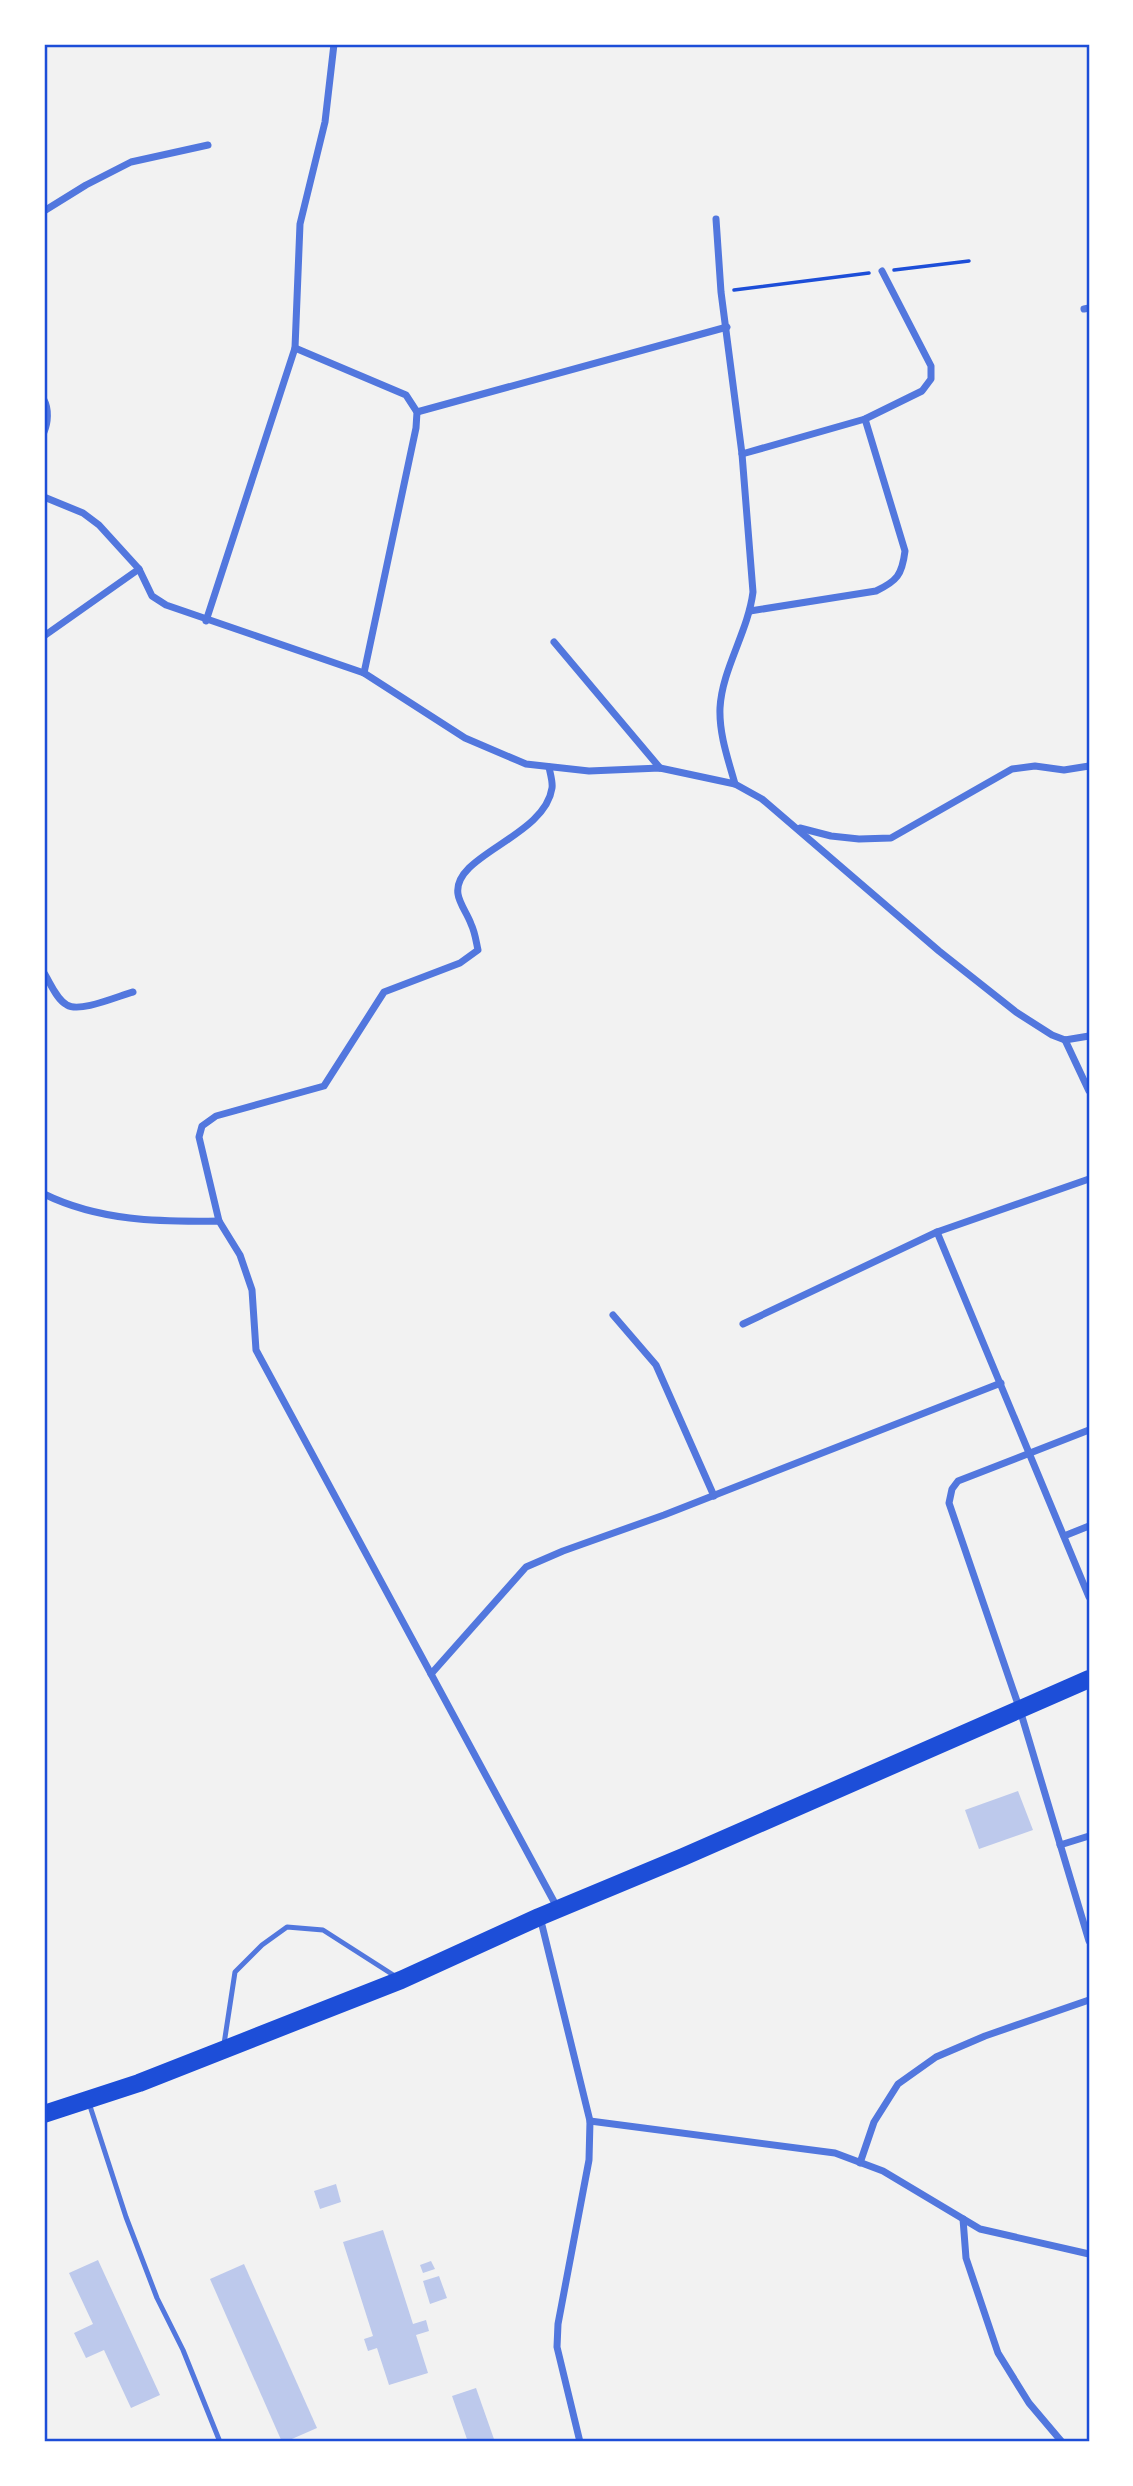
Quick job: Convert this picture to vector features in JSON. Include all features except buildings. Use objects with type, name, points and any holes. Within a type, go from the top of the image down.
[{"type":"main road","points":[[44,2114],[139,2083],[401,1980],[1089,1679]]},
{"type":"street","points":[[206,621],[295,348],[300,224],[325,122],[334,44]]},
{"type":"street","points":[[44,211],[131,162],[208,145]]},
{"type":"street","points":[[716,219],[721,292],[742,454],[753,592],[750,611],[720,708],[724,746],[735,784]]},
{"type":"street","points":[[742,454],[865,419],[922,391],[931,379],[930,366],[882,271]]},
{"type":"street","points":[[417,412],[727,327]]},
{"type":"street","points":[[295,348],[406,395],[417,412],[416,428],[365,673]]},
{"type":"street","points":[[44,400],[47,424],[44,432]]},
{"type":"street","points":[[750,611],[876,591],[893,583],[903,568],[905,551],[865,419]]},
{"type":"street","points":[[44,497],[83,513],[99,525],[139,569],[152,596],[166,606],[365,673],[465,738],[526,764],[589,771],[660,768],[735,784],[762,799],[972,977],[1036,1025],[1065,1040],[1089,1036]]},
{"type":"street","points":[[44,635],[139,569]]},
{"type":"street","points":[[554,642],[660,768]]},
{"type":"street","points":[[549,766],[552,787],[545,810],[522,831],[482,856],[461,877],[457,893],[473,928],[478,950],[460,963],[384,992],[324,1086],[216,1116],[202,1126],[199,1137],[219,1221],[240,1255],[252,1290],[256,1350],[558,1910]]},
{"type":"street","points":[[796,827],[831,836],[891,838],[1012,769],[1035,766],[1064,770],[1089,766]]},
{"type":"street","points":[[44,972],[60,999],[66,1005],[77,1009],[133,992]]},
{"type":"street","points":[[1065,1040],[1089,1091]]},
{"type":"street","points":[[743,1324],[937,1232],[1089,1179]]},
{"type":"street","points":[[44,1194],[100,1215],[162,1222],[219,1221]]},
{"type":"street","points":[[937,1232],[1089,1597]]},
{"type":"street","points":[[613,1315],[656,1365],[714,1496]]},
{"type":"street","points":[[431,1674],[526,1567],[1001,1383]]},
{"type":"street","points":[[1089,1430],[958,1481],[952,1489],[949,1503],[1020,1710],[1089,1941]]},
{"type":"street","points":[[1064,1536],[1089,1526]]},
{"type":"street","points":[[1060,1846],[1089,1836]]},
{"type":"street","points":[[540,1917],[590,2120],[589,2160],[558,2323],[557,2347],[580,2442]]},
{"type":"street","points":[[860,2163],[874,2122],[898,2084],[936,2057],[985,2036],[1089,2000]]},
{"type":"street","points":[[44,2102],[62,2109]]},
{"type":"street","points":[[590,2120],[835,2153],[883,2171],[980,2229],[1089,2254]]},
{"type":"street","points":[[963,2219],[966,2258],[998,2353],[1029,2403],[1062,2442]]},
{"type":"lane","points":[[223,2050],[235,1972],[262,1945],[288,1927],[323,1930],[401,1980]]},
{"type":"lane","points":[[88,2099],[126,2217],[160,2306],[183,2350],[220,2442]]},
{"type":"path","points":[[721,292],[969,261]]}]
